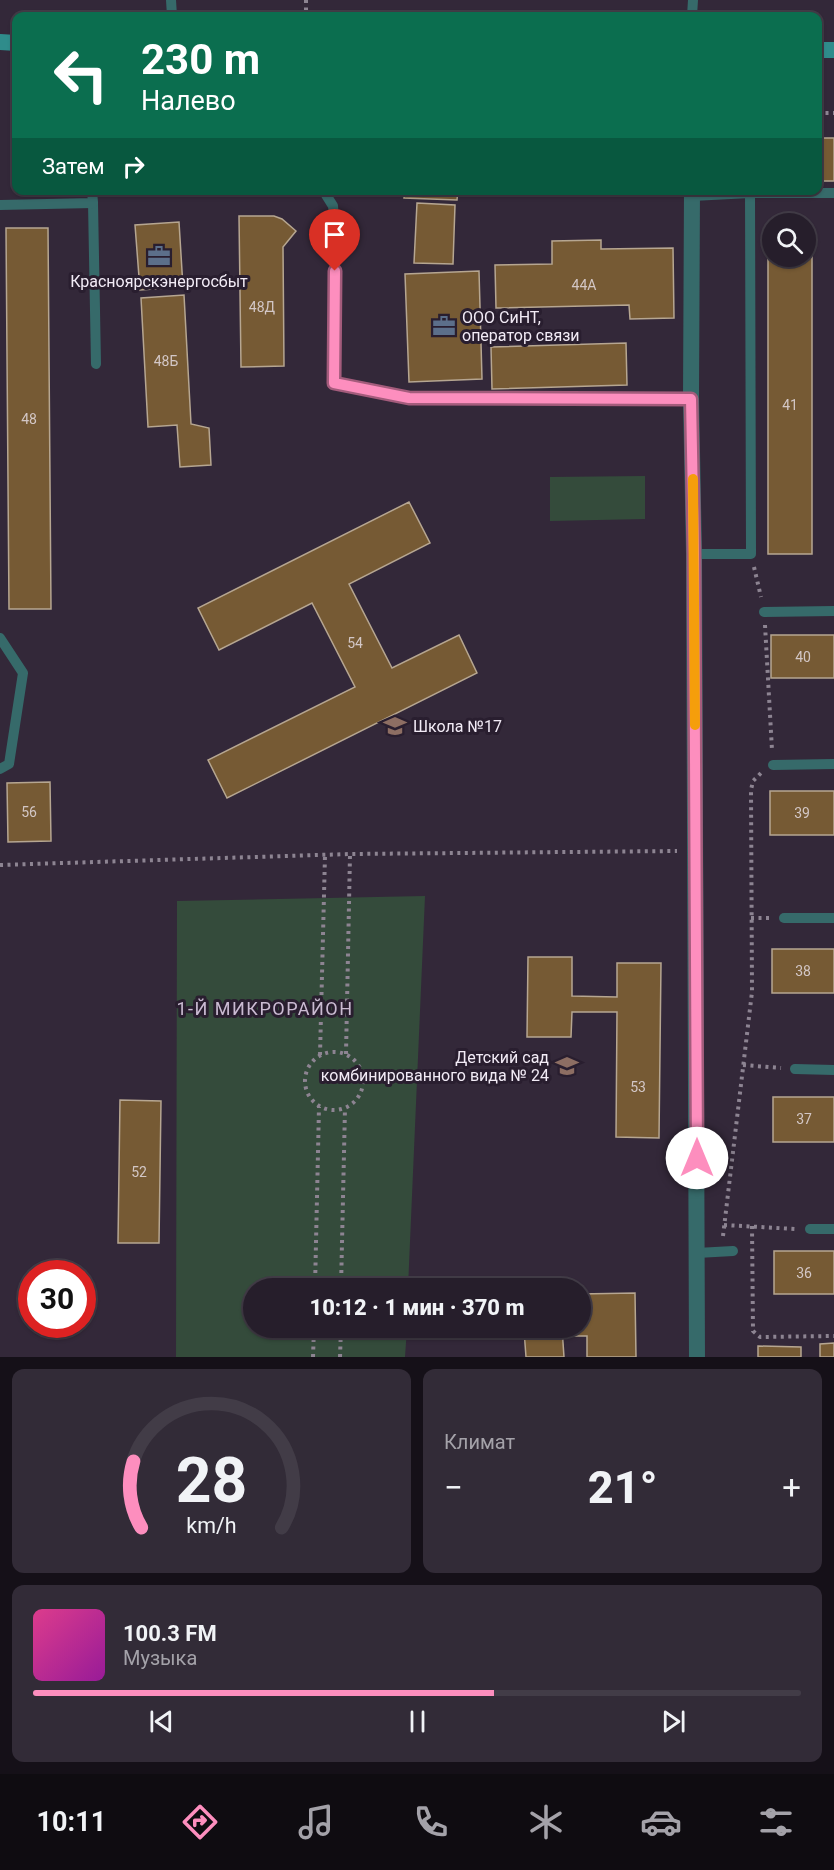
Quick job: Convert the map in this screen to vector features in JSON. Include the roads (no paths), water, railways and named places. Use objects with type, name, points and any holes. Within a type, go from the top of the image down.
[{"type":"street","points":[[692,195],[691,399],[694,554],[697,1357]]},
{"type":"lane","points":[[92,195],[96,364]]},
{"type":"lane","points":[[326,195],[333,206],[335,226],[334,383],[409,398],[691,399]]},
{"type":"lane","points":[[694,554],[751,554],[750,195]]},
{"type":"lane","points":[[0,205],[93,203]]},
{"type":"lane","points":[[764,612],[834,611]]},
{"type":"lane","points":[[0,638],[23,673],[9,764],[0,769]]},
{"type":"lane","points":[[772,765],[834,764]]},
{"type":"lane","points":[[784,918],[834,918]]},
{"type":"lane","points":[[795,1069],[834,1070]]},
{"type":"lane","points":[[810,1229],[834,1229]]},
{"type":"lane","points":[[697,1253],[734,1251]]},
{"type":"place","name":"Красноярскэнергосбыт","points":[[159,256]]},
{"type":"place","name":"ООО СиНТ, оператор связи","points":[[444,326]]},
{"type":"place","name":"Школа №17","points":[[395,726]]},
{"type":"place","name":"Детский сад комбинированного вида № 24","points":[[567,1066]]},
{"type":"district","name":"1-Й МИКРОРАЙОН","points":[[265,1008]]}]
